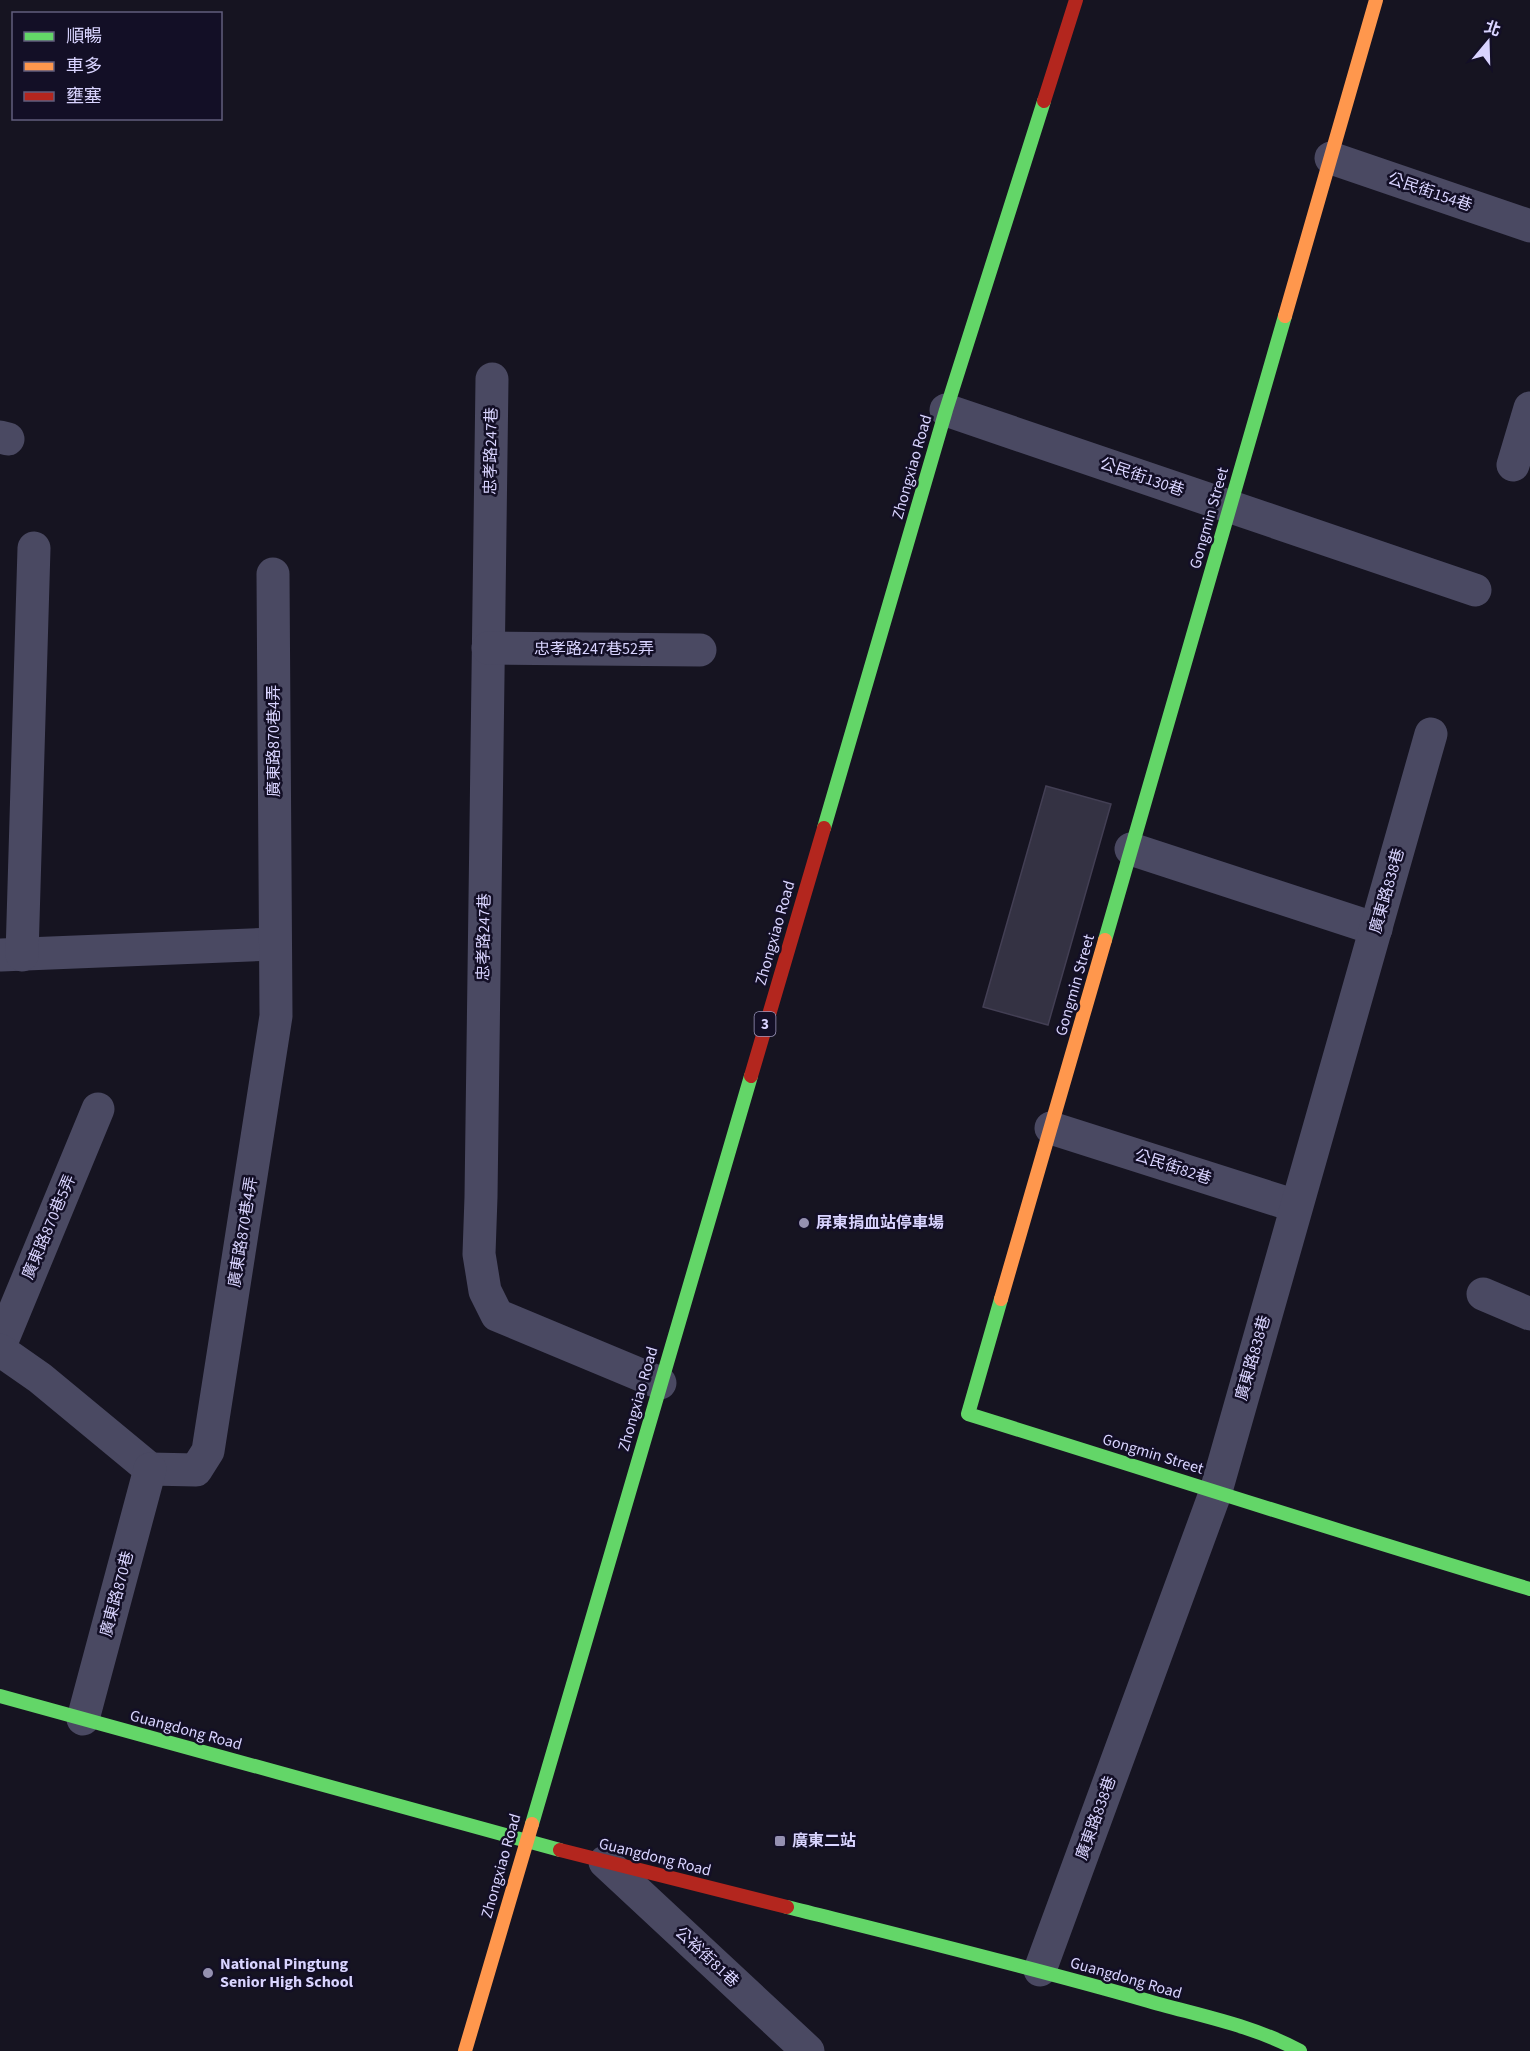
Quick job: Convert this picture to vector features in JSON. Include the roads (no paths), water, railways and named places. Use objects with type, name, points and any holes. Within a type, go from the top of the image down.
[{"type":"street","name":"Zhongxiao Road","points":[[465,2051],[946,410],[1076,0]]},
{"type":"street","name":"Gongmin Street","points":[[1376,0],[968,1414],[1358,1538],[1530,1589]]},
{"type":"street","name":"公民街154巷","points":[[1331,158],[1530,226]]},
{"type":"street","name":"忠孝路247巷","points":[[492,379],[479,1254],[485,1290],[498,1315],[660,1383]]},
{"type":"street","points":[[1513,465],[1530,408]]},
{"type":"street","name":"公民街130巷","points":[[946,410],[1475,590]]},
{"type":"street","points":[[34,548],[11,955],[275,944]]},
{"type":"street","name":"廣東路870巷4弄","points":[[150,1469],[196,1470],[208,1451],[276,1016],[273,574]]},
{"type":"street","name":"忠孝路247巷52弄","points":[[488,648],[700,650]]},
{"type":"street","name":"廣東路838巷","points":[[1040,1970],[1216,1491],[1431,734]]},
{"type":"street","points":[[1131,849],[1376,929]]},
{"type":"street","name":"廣東路870巷5弄","points":[[0,1346],[98,1109]]},
{"type":"street","name":"公民街82巷","points":[[1051,1128],[1296,1206]]},
{"type":"street","points":[[1483,1294],[1530,1314]]},
{"type":"street","points":[[0,1350],[40,1378],[150,1469]]},
{"type":"street","name":"廣東路870巷","points":[[83,1719],[150,1469]]},
{"type":"street","name":"Guangdong Road","points":[[0,1696],[525,1841],[1040,1970],[1242,2028],[1300,2051]]},
{"type":"street","name":"公裕街81巷","points":[[605,1862],[808,2051]]},
{"type":"place","name":"屏東捐血站停車場","points":[[804,1223]]},
{"type":"place","name":"廣東二站","points":[[780,1841]]},
{"type":"place","name":"National Pingtung Senior High School","points":[[208,1973]]}]
